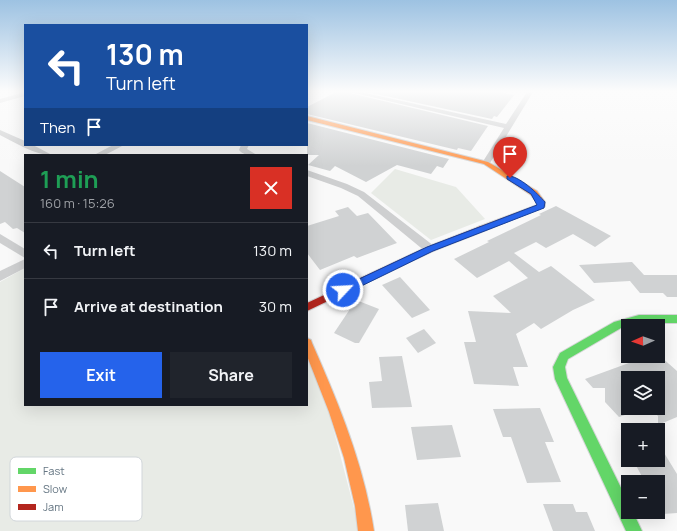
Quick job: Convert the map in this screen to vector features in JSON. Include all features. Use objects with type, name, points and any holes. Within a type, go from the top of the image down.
[{"type":"street","points":[[463,117],[508,127]]},
{"type":"street","points":[[486,163],[514,117]]},
{"type":"street","points":[[308,118],[486,163],[534,193],[541,202],[541,206],[430,249],[308,307]]},
{"type":"street","points":[[0,132],[24,143]]},
{"type":"street","points":[[30,146],[46,154]]},
{"type":"street","points":[[100,154],[118,146]]},
{"type":"street","points":[[244,146],[242,148],[243,150],[251,154]]},
{"type":"street","points":[[308,174],[344,186],[361,194],[430,249]]},
{"type":"street","points":[[0,238],[24,253]]},
{"type":"street","points":[[0,277],[24,264]]},
{"type":"street","points":[[634,531],[561,379],[559,367],[564,356],[618,325],[640,319],[677,319]]},
{"type":"street","points":[[308,345],[328,390],[356,470],[364,507],[366,531]]},
{"type":"shaded area","points":[[395,169],[456,187],[485,219],[431,240],[371,193]]},
{"type":"shaded area","points":[[24,269],[24,406],[308,406],[308,355],[324,393],[360,531],[0,531],[0,282]]},
{"type":"building","points":[[319,117],[449,117],[488,126],[471,151],[458,148],[457,150]]},
{"type":"building","points":[[482,117],[493,117],[492,119]]},
{"type":"building","points":[[308,123],[449,159],[443,168],[437,166],[431,174],[397,165],[366,182],[335,166],[330,171],[308,165],[319,155],[307,154]]},
{"type":"building","points":[[0,171],[24,186],[24,232],[17,228],[13,229],[5,222],[0,224]]},
{"type":"building","points":[[556,206],[611,236],[595,247],[573,234],[546,248],[536,242],[514,253],[539,272],[551,266],[595,300],[573,310],[541,329],[534,323],[516,334],[528,367],[513,367],[519,386],[474,384],[464,342],[476,342],[468,311],[511,313],[493,296],[528,278],[509,261],[477,278],[454,259]]},
{"type":"building","points":[[348,207],[357,216],[368,213],[397,243],[357,258],[354,256],[320,270],[308,254],[308,226],[339,216],[335,211]]},
{"type":"building","points":[[632,262],[644,275],[677,275],[677,297],[667,297],[663,293],[640,293],[630,281],[594,283],[579,265]]},
{"type":"building","points":[[400,277],[430,310],[412,318],[382,285]]},
{"type":"building","points":[[356,300],[379,309],[359,343],[355,343],[334,333]]},
{"type":"building","points":[[424,329],[436,343],[418,353],[406,338]]},
{"type":"building","points":[[402,356],[412,407],[372,408],[369,382],[382,381],[379,357]]},
{"type":"building","points":[[665,360],[677,371],[677,417],[663,423],[658,423],[657,415],[665,415],[665,371],[621,371],[621,415],[625,415],[619,417],[605,402],[605,388],[593,388],[585,379],[629,363],[665,363]]},
{"type":"building","points":[[540,408],[554,442],[545,442],[561,482],[527,483],[511,437],[503,437],[493,409]]},
{"type":"building","points":[[452,425],[461,457],[417,460],[411,427]]},
{"type":"building","points":[[665,454],[677,474],[677,513],[665,514],[665,475],[641,475],[637,467],[665,467]]},
{"type":"building","points":[[438,503],[444,531],[408,531],[405,505]]},
{"type":"building","points":[[543,504],[573,504],[576,512],[587,512],[595,531],[553,531]]},
{"type":"traffic: fast","points":[[634,531],[561,379],[559,367],[564,356],[618,325],[639,319],[677,319]]},
{"type":"traffic: slow","points":[[308,118],[486,163],[534,193],[541,202],[541,206],[481,229]]},
{"type":"traffic: slow","points":[[308,345],[344,435],[363,506],[366,531]]},
{"type":"traffic: jam","points":[[308,307],[430,249],[481,229]]},
{"type":"route","points":[[343,290],[430,249],[541,206],[541,202],[534,193],[510,178]]}]
